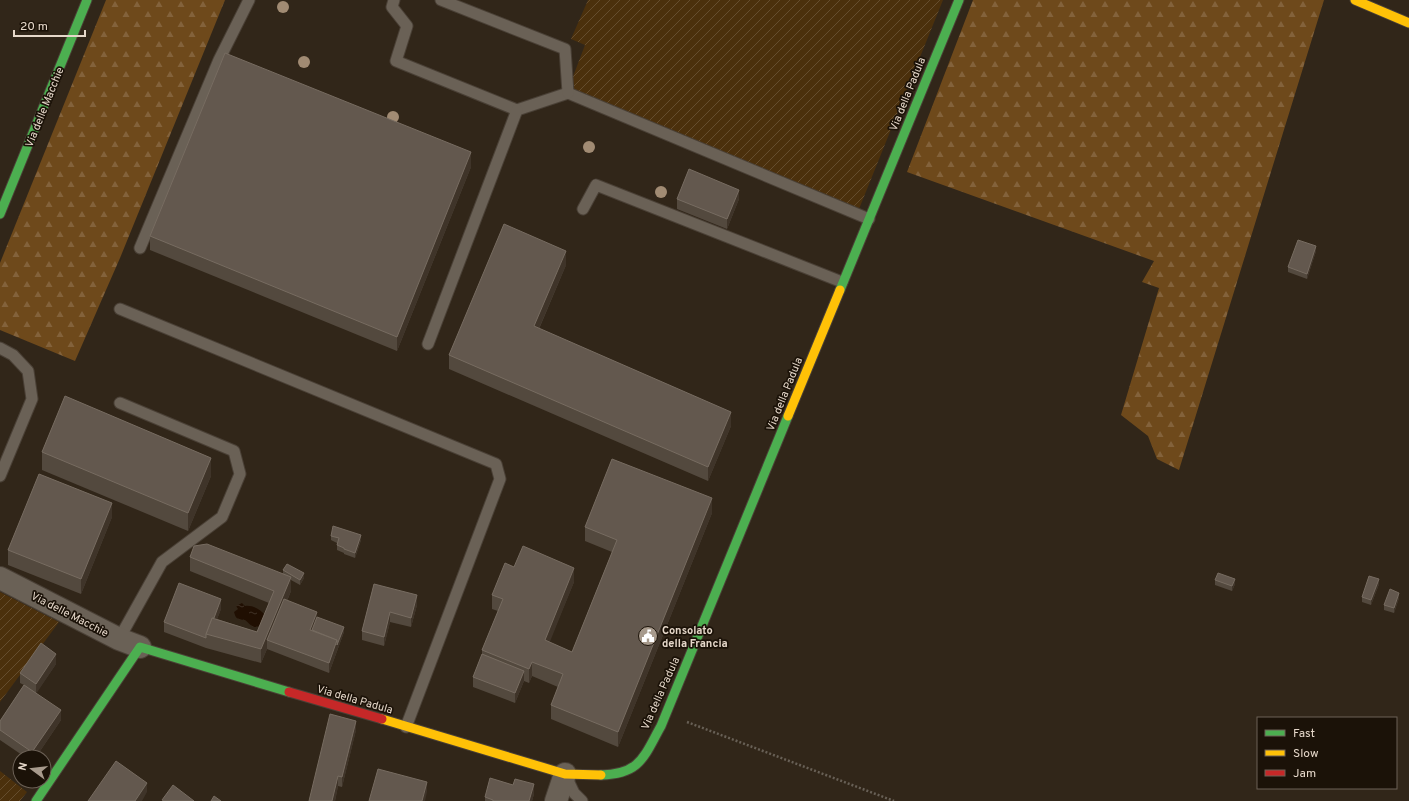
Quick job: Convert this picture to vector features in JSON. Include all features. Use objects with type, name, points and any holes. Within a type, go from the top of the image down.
[{"type":"street","name":"Via delle Macchie","points":[[0,214],[87,0]]},
{"type":"street","name":"Via della Padula","points":[[140,647],[565,774],[611,774],[632,769],[639,763],[661,726],[958,0]]},
{"type":"street","points":[[1355,0],[1409,23]]},
{"type":"street","name":"Via delle Macchie","points":[[0,578],[119,640],[140,647]]},
{"type":"street","points":[[36,801],[140,647]]},
{"type":"street","points":[[556,801],[565,774]]},
{"type":"lane","points":[[140,248],[219,60],[249,0]]},
{"type":"lane","points":[[394,0],[392,7],[407,26],[396,61],[517,110],[568,93],[869,220]]},
{"type":"lane","points":[[441,0],[565,49],[568,93]]},
{"type":"lane","points":[[428,344],[517,110]]},
{"type":"lane","points":[[583,208],[596,185],[842,282]]},
{"type":"lane","points":[[120,309],[496,464],[500,479],[406,727]]},
{"type":"lane","points":[[0,348],[13,355],[28,371],[32,399],[0,476]]},
{"type":"lane","points":[[119,640],[162,562],[222,517],[240,474],[234,451],[120,403]]},
{"type":"lane","points":[[565,774],[574,793],[582,801]]},
{"type":"path","points":[[665,714],[894,801]]},
{"type":"green space","points":[[106,0],[225,0],[120,258],[75,361],[0,330],[0,263]]},
{"type":"green space","points":[[973,0],[1324,0],[1179,470],[1157,459],[1148,436],[1121,415],[1159,288],[1142,282],[1154,261],[907,172]]},
{"type":"shaded area","points":[[588,0],[943,0],[857,214],[566,95],[585,45],[571,39]]},
{"type":"shaded area","points":[[0,592],[59,622],[0,702]]},
{"type":"shaded area","points":[[0,771],[12,780],[12,789],[23,789],[27,792],[20,801],[0,801]]},
{"type":"water","points":[[242,603],[245,606],[256,608],[265,615],[261,625],[254,627],[245,620],[237,618],[234,612],[238,609],[236,606]]},
{"type":"building","points":[[225,53],[471,152],[397,337],[150,236]]},
{"type":"building","points":[[689,169],[739,190],[727,219],[677,199]]},
{"type":"building","points":[[504,224],[566,251],[534,326],[731,412],[708,467],[449,355]]},
{"type":"building","points":[[1298,240],[1316,246],[1307,274],[1288,267]]},
{"type":"building","points":[[65,396],[211,458],[188,513],[42,452]]},
{"type":"building","points":[[612,459],[712,498],[618,732],[551,705],[563,674],[532,662],[529,669],[482,650],[503,599],[492,595],[505,563],[514,567],[523,546],[574,568],[545,640],[572,652],[617,540],[585,527]]},
{"type":"building","points":[[39,474],[112,503],[81,579],[8,550]]},
{"type":"building","points":[[333,526],[361,535],[355,553],[337,545],[339,538],[331,536]]},
{"type":"building","points":[[207,544],[291,577],[261,649],[206,634],[212,618],[257,632],[274,591],[190,557],[194,546]]},
{"type":"building","points":[[287,564],[304,573],[300,580],[283,570]]},
{"type":"building","points":[[1218,573],[1235,579],[1232,586],[1215,580]]},
{"type":"building","points":[[1369,576],[1379,579],[1371,600],[1362,597]]},
{"type":"building","points":[[179,583],[221,599],[214,618],[212,618],[206,638],[164,622]]},
{"type":"building","points":[[374,584],[417,595],[411,618],[390,612],[384,637],[362,631]]},
{"type":"building","points":[[1390,589],[1399,593],[1394,608],[1384,605]]},
{"type":"building","points":[[284,599],[317,612],[310,630],[337,640],[329,663],[267,640]]},
{"type":"building","points":[[317,617],[344,627],[337,645],[337,640],[312,630]]},
{"type":"building","points":[[41,643],[56,654],[36,684],[20,673]]},
{"type":"building","points":[[482,654],[524,671],[515,693],[473,677]]},
{"type":"building","points":[[24,685],[61,710],[34,749],[28,749],[0,730],[0,721]]},
{"type":"building","points":[[330,714],[356,721],[342,777],[338,776],[332,801],[309,801]]},
{"type":"building","points":[[116,761],[147,783],[135,801],[88,801]]},
{"type":"building","points":[[378,769],[427,782],[422,801],[369,801]]},
{"type":"building","points":[[490,778],[513,785],[515,779],[534,784],[529,801],[493,801],[485,797]]},
{"type":"building","points":[[173,785],[194,801],[162,800]]},
{"type":"building","points":[[214,796],[221,801],[211,801]]},
{"type":"traffic: fast","points":[[0,214],[87,0]]},
{"type":"traffic: fast","points":[[840,290],[959,0]]},
{"type":"traffic: fast","points":[[601,775],[614,774],[633,767],[645,754],[661,726],[788,416]]},
{"type":"traffic: fast","points":[[36,801],[140,647],[289,692]]},
{"type":"traffic: slow","points":[[1355,0],[1409,23]]},
{"type":"traffic: slow","points":[[788,416],[840,290]]},
{"type":"traffic: slow","points":[[382,719],[565,774],[601,775]]},
{"type":"traffic: jam","points":[[289,692],[382,719]]},
{"type":"place","name":"Consolato della Francia","points":[[648,636]]}]
